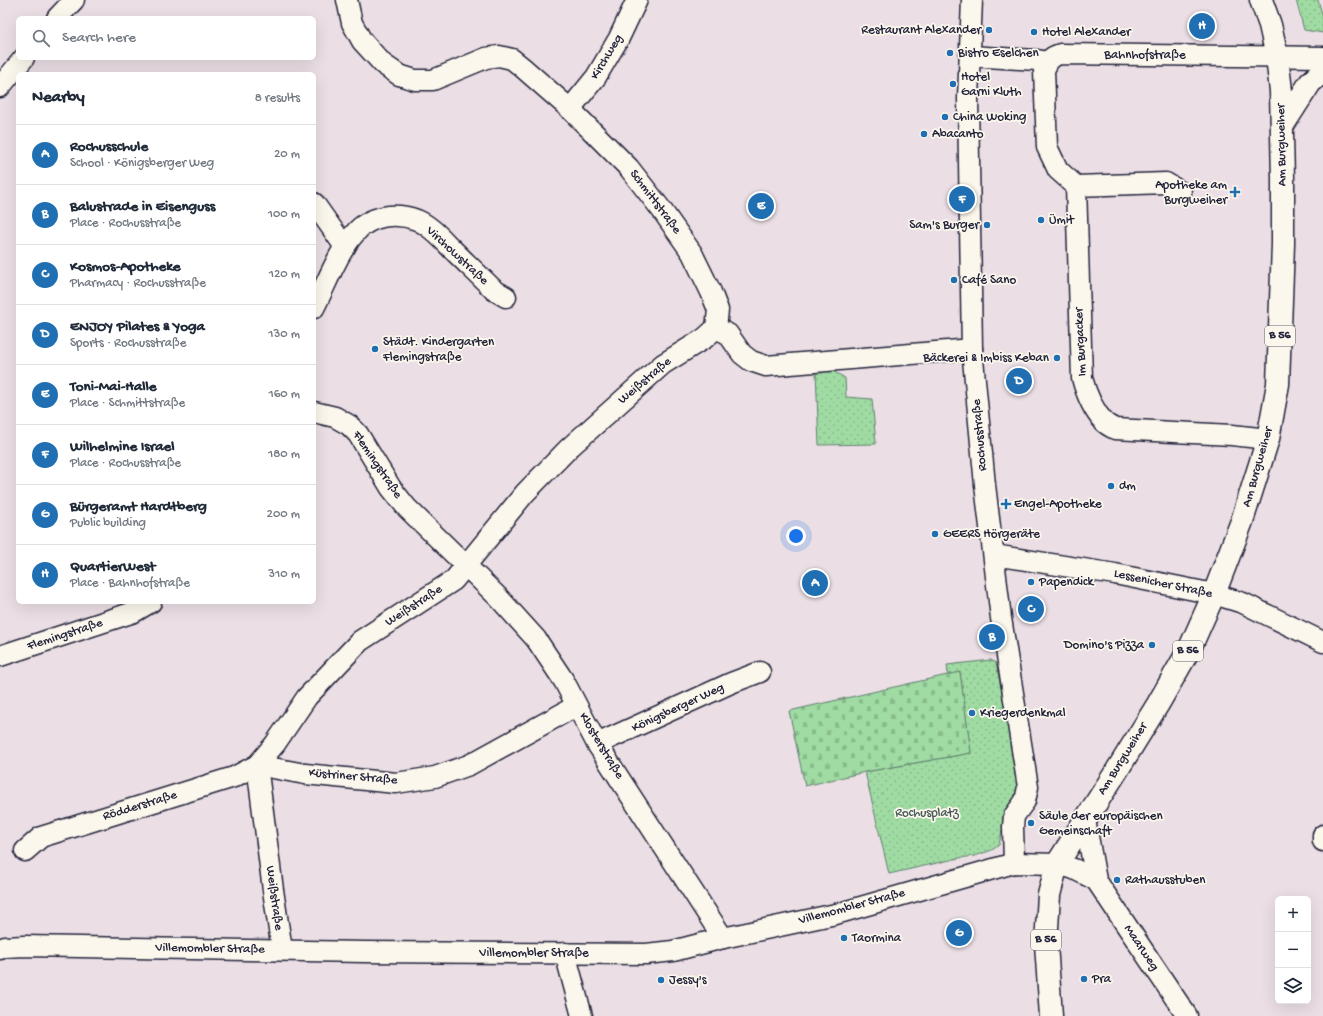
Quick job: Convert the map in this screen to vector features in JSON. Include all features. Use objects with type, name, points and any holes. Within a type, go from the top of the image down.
[{"type":"main road","name":"Am Burgweiher","points":[[1057,864],[1116,772],[1190,648],[1214,594],[1242,520],[1268,439],[1278,384],[1283,244],[1282,125],[1281,90],[1277,56],[1270,25],[1261,0]]},
{"type":"main road","points":[[1282,125],[1310,83],[1323,71]]},
{"type":"main road","name":"B 56","points":[[1051,1016],[1046,944],[1049,895],[1057,864]]},
{"type":"street","points":[[59,16],[74,0]]},
{"type":"street","name":"Schmittstraße","points":[[347,0],[352,23],[362,41],[383,64],[399,75],[415,80],[432,80],[486,58],[499,56],[512,59],[570,109],[629,168],[692,252],[718,310],[716,328]]},
{"type":"street","name":"Kirchweg","points":[[570,109],[600,71],[619,38],[637,0]]},
{"type":"street","name":"Rochusstraße","points":[[972,0],[968,98],[972,349],[985,485],[1001,618],[1028,787],[1025,801],[1014,816],[1012,828],[1014,863]]},
{"type":"street","name":"Bahnhofstraße","points":[[1047,62],[1052,56],[1060,54],[1323,57]]},
{"type":"street","points":[[970,56],[1037,60],[1047,62],[1044,70],[1047,147],[1058,170],[1076,186],[1166,183],[1181,192]]},
{"type":"street","points":[[0,87],[22,60]]},
{"type":"street","name":"Im Burgacker","points":[[1076,186],[1082,378],[1086,391],[1104,422],[1114,429],[1232,435],[1268,439]]},
{"type":"street","points":[[316,206],[345,247]]},
{"type":"street","name":"Virchowstraße","points":[[316,304],[345,247],[356,232],[371,220],[384,216],[402,216],[418,220],[434,231],[494,290],[506,297]]},
{"type":"street","points":[[716,328],[728,334],[742,354],[751,361],[766,366],[972,349]]},
{"type":"street","name":"Weißstraße","points":[[282,950],[257,765],[275,744],[307,697],[360,641],[454,580],[526,493],[569,448],[663,364],[705,338],[716,328]]},
{"type":"street","name":"Flemingstraße","points":[[316,413],[335,418],[349,425],[358,434],[391,488],[407,508],[466,565]]},
{"type":"street","name":"Lessenicher Straße","points":[[994,555],[1115,574],[1214,594],[1242,603],[1323,642]]},
{"type":"street","name":"Klosterstraße","points":[[466,565],[498,597],[536,639],[564,681],[597,744],[723,938]]},
{"type":"street","name":"Flemingstraße","points":[[0,656],[134,612],[148,604]]},
{"type":"street","name":"Königsberger Weg","points":[[597,744],[658,718],[731,683],[760,672]]},
{"type":"street","name":"Küstriner Straße","points":[[257,765],[305,774],[396,783],[435,777],[469,765],[576,706]]},
{"type":"street","name":"Rödderstraße","points":[[25,851],[41,837],[234,777],[257,765]]},
{"type":"street","name":"Maarweg","points":[[1085,820],[1096,880],[1187,1016]]},
{"type":"street","points":[[1323,836],[1323,841]]},
{"type":"street","name":"Villemombler Straße","points":[[0,949],[5,947],[24,946],[364,952],[646,954],[672,951],[723,938],[836,914],[1014,863],[1057,864]]},
{"type":"street","name":"Maarweg","points":[[1057,864],[1074,869],[1096,880]]},
{"type":"street","points":[[565,953],[582,1016]]},
{"type":"green space","points":[[1296,0],[1318,0],[1323,17],[1323,33],[1304,30]]},
{"type":"green space","points":[[833,371],[845,378],[846,397],[872,399],[876,444],[819,445],[816,372]]},
{"type":"green space","name":"Rochusplatz","points":[[991,660],[996,663],[1018,766],[1021,792],[1007,829],[1002,830],[999,845],[992,850],[975,856],[959,858],[889,874],[865,772],[971,753],[960,673],[948,675],[947,665]]},
{"type":"green space","points":[[960,672],[971,753],[865,772],[805,786],[789,711]]},
{"type":"place","name":"QuartierWest","points":[[1202,26]]},
{"type":"place","name":"Restaurant Alexander","points":[[989,30]]},
{"type":"place","name":"Hotel Alexander","points":[[1034,32]]},
{"type":"place","name":"Bistro Eselchen","points":[[950,53]]},
{"type":"place","name":"Hotel Garni Kluth","points":[[953,84]]},
{"type":"place","name":"China Woking","points":[[945,117]]},
{"type":"place","name":"Abacanto","points":[[924,134]]},
{"type":"place","name":"Apotheke am Burgweiher","points":[[1235,192]]},
{"type":"place","name":"Wilhelmine Israel","points":[[962,199]]},
{"type":"place","name":"Toni-Mai-Halle","points":[[761,206]]},
{"type":"place","name":"Ümit","points":[[1041,220]]},
{"type":"place","name":"Sam's Burger","points":[[987,225]]},
{"type":"place","name":"Café Sano","points":[[954,280]]},
{"type":"place","name":"Städt. Kindergarten Flemingstraße","points":[[375,349]]},
{"type":"place","name":"Bäckerei & Imbiss Keban","points":[[1057,358]]},
{"type":"place","name":"ENJOY Pilates & Yoga","points":[[1019,381]]},
{"type":"place","name":"dm","points":[[1111,486]]},
{"type":"place","name":"Engel-Apotheke","points":[[1006,504]]},
{"type":"place","name":"GEERS Hörgeräte","points":[[935,534]]},
{"type":"place","name":"Papendick","points":[[1031,582]]},
{"type":"place","name":"Rochusschule","points":[[815,583]]},
{"type":"place","name":"Kosmos-Apotheke","points":[[1031,609]]},
{"type":"place","name":"Balustrade in Eisenguss","points":[[992,637]]},
{"type":"place","name":"Domino's Pizza","points":[[1152,645]]},
{"type":"place","name":"Kriegerdenkmal","points":[[972,713]]},
{"type":"place","name":"Säule der europäischen Gemeinschaft","points":[[1031,823]]},
{"type":"place","name":"Rathausstuben","points":[[1117,880]]},
{"type":"place","name":"Bürgeramt Hardtberg","points":[[959,933]]},
{"type":"place","name":"Taormina","points":[[844,938]]},
{"type":"place","name":"Pra","points":[[1084,979]]},
{"type":"place","name":"Jessy's","points":[[661,980]]}]
